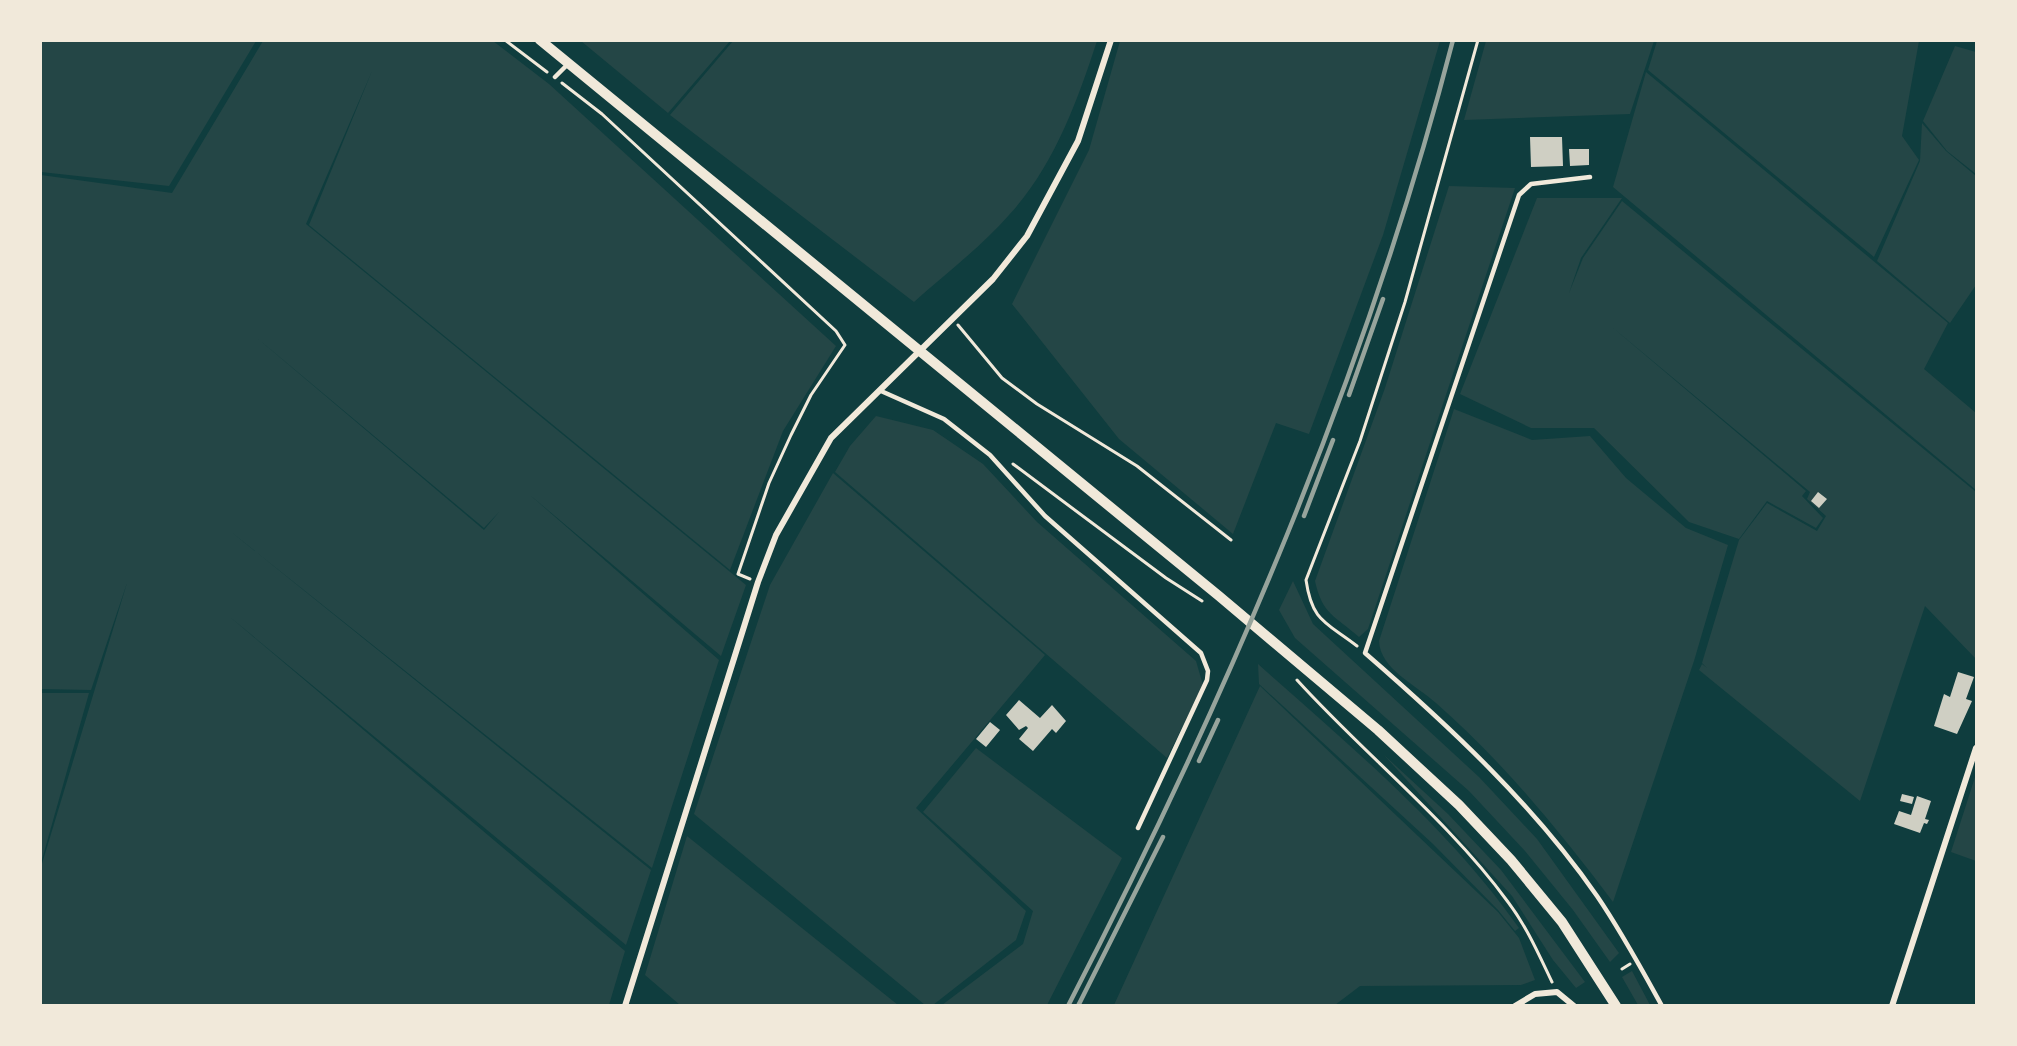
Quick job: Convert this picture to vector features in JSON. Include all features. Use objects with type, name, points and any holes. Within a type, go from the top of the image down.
[{"type":"street","points":[[540,40],[918,352],[1219,596],[1409,758],[1482,828],[1562,922],[1616,1005]]},
{"type":"street","points":[[625,1005],[758,582],[776,535],[831,438],[993,279],[1027,236],[1078,141],[1111,40]]},
{"type":"street","points":[[1892,1005],[1977,748]]},
{"type":"street","points":[[1515,1005],[1535,994],[1557,992],[1574,1005]]},
{"type":"lane","points":[[555,77],[568,63]]},
{"type":"lane","points":[[1590,177],[1530,184],[1519,195],[1365,652],[1458,737],[1548,835],[1596,895],[1662,1005]]},
{"type":"lane","points":[[881,391],[944,419],[990,455],[1045,516],[1201,653],[1208,671],[1207,680],[1137,828]]},
{"type":"path","points":[[505,40],[602,114],[836,331],[845,345],[811,394],[770,483],[738,574],[758,582]]},
{"type":"path","points":[[1365,652],[1318,618],[1309,600],[1306,580],[1360,441],[1405,302],[1478,40]]},
{"type":"path","points":[[954,319],[1002,378],[1037,404],[1137,466],[1231,540]]},
{"type":"path","points":[[1011,462],[1166,578],[1205,602]]},
{"type":"path","points":[[1289,672],[1446,830],[1508,901],[1528,933],[1557,992]]},
{"type":"shaded area","points":[[41,40],[256,41],[169,186],[41,172]]},
{"type":"shaded area","points":[[1486,40],[1654,41],[1630,114],[1464,120]]},
{"type":"shaded area","points":[[263,41],[493,41],[549,84],[836,346],[783,431],[730,570],[309,225],[372,71],[306,224],[746,585],[721,656],[530,495],[719,660],[652,868],[230,531],[651,870],[626,945],[230,617],[625,951],[609,1005],[41,1005],[41,867],[127,583],[91,690],[41,689],[41,175],[172,193]],"holes":[[[257,338],[484,528],[499,512],[484,530]]]},
{"type":"shaded area","points":[[581,41],[730,41],[668,113]]},
{"type":"shaded area","points":[[733,41],[1097,41],[1062,132],[1039,176],[1025,196],[987,238],[914,302],[670,115]]},
{"type":"shaded area","points":[[1120,41],[1440,41],[1383,235],[1309,434],[1276,423],[1233,534],[1119,439],[1012,304],[1089,150]]},
{"type":"shaded area","points":[[1657,41],[1919,41],[1902,136],[1919,160],[1874,257],[1648,70]]},
{"type":"shaded area","points":[[1955,46],[1976,52],[1976,174],[1947,151],[1923,121]]},
{"type":"shaded area","points":[[1646,72],[1948,323],[1924,369],[1976,413],[1976,490],[1613,187]]},
{"type":"shaded area","points":[[1922,123],[1946,151],[1976,176],[1976,285],[1950,323],[1877,261],[1920,161]]},
{"type":"shaded area","points":[[1449,186],[1515,188],[1368,629],[1359,637],[1326,608],[1321,601],[1315,581],[1385,388]]},
{"type":"shaded area","points":[[1537,198],[1622,198],[1581,258],[1569,293],[1583,258],[1622,201],[1976,492],[1976,659],[1925,606],[1860,801],[1699,670],[1702,664],[1707,668],[1702,663],[1739,540],[1767,503],[1817,531],[1826,516],[1807,499],[1810,492],[1612,327],[1806,491],[1802,496],[1823,518],[1816,528],[1767,501],[1739,539],[1689,522],[1594,428],[1531,428],[1460,394]]},
{"type":"shaded area","points":[[1454,409],[1532,440],[1590,436],[1626,478],[1686,528],[1728,545],[1694,661],[1613,902],[1551,823],[1507,773],[1436,703],[1400,676],[1381,651],[1379,641]]},
{"type":"shaded area","points":[[876,416],[933,430],[983,464],[1037,522],[1196,661],[1203,685],[1167,758],[835,472],[850,446]]},
{"type":"shaded area","points":[[833,473],[1045,655],[916,808],[1026,911],[1016,940],[933,1005],[925,1005],[694,814],[770,585]]},
{"type":"shaded area","points":[[1293,581],[1313,624],[1479,777],[1537,839],[1619,953],[1610,962],[1573,910],[1525,851],[1469,791],[1295,638],[1279,610]]},
{"type":"shaded area","points":[[1258,664],[1362,757],[1429,822],[1491,891],[1519,928],[1515,931],[1498,910],[1433,844],[1259,684]]},
{"type":"shaded area","points":[[1260,686],[1498,912],[1519,938],[1535,980],[1521,985],[1360,986],[1335,1005],[1114,1005]]},
{"type":"shaded area","points":[[40,693],[89,693],[41,863]]},
{"type":"shaded area","points":[[976,748],[1122,858],[1047,1005],[942,1005],[1023,944],[1033,911],[923,812]]},
{"type":"shaded area","points":[[1384,755],[1448,814],[1501,870],[1585,982],[1576,988],[1553,960],[1512,896]]},
{"type":"shaded area","points":[[1976,774],[1976,861],[1951,852]]},
{"type":"shaded area","points":[[687,836],[898,1005],[680,1005],[645,975]]},
{"type":"shaded area","points":[[1632,971],[1650,1005],[1638,1005],[1622,977]]},
{"type":"building","points":[[1530,137],[1562,137],[1563,166],[1531,167]]},
{"type":"building","points":[[1569,149],[1589,149],[1589,165],[1570,166]]},
{"type":"building","points":[[1818,492],[1827,499],[1819,508],[1811,501]]},
{"type":"building","points":[[1958,672],[1974,677],[1966,699],[1972,701],[1957,734],[1934,726],[1944,694],[1950,697]]},
{"type":"building","points":[[1019,700],[1040,718],[1052,705],[1066,721],[1056,733],[1052,729],[1033,751],[1019,739],[1028,728],[1026,726],[1019,730],[1006,715]]},
{"type":"building","points":[[990,722],[1000,730],[986,747],[976,739]]},
{"type":"building","points":[[1902,794],[1914,797],[1912,804],[1900,801]]},
{"type":"building","points":[[1917,796],[1931,801],[1925,819],[1929,820],[1927,824],[1924,823],[1920,833],[1894,824],[1899,811],[1911,815]]},
{"type":"railway","points":[[1068,1006],[1183,772],[1288,534],[1335,412],[1378,289],[1418,165],[1453,40]]},
{"type":"railway","points":[[1349,395],[1383,299]]},
{"type":"railway","points":[[1304,516],[1333,440]]},
{"type":"railway","points":[[1199,761],[1218,720]]},
{"type":"railway","points":[[1078,1006],[1163,837]]}]
